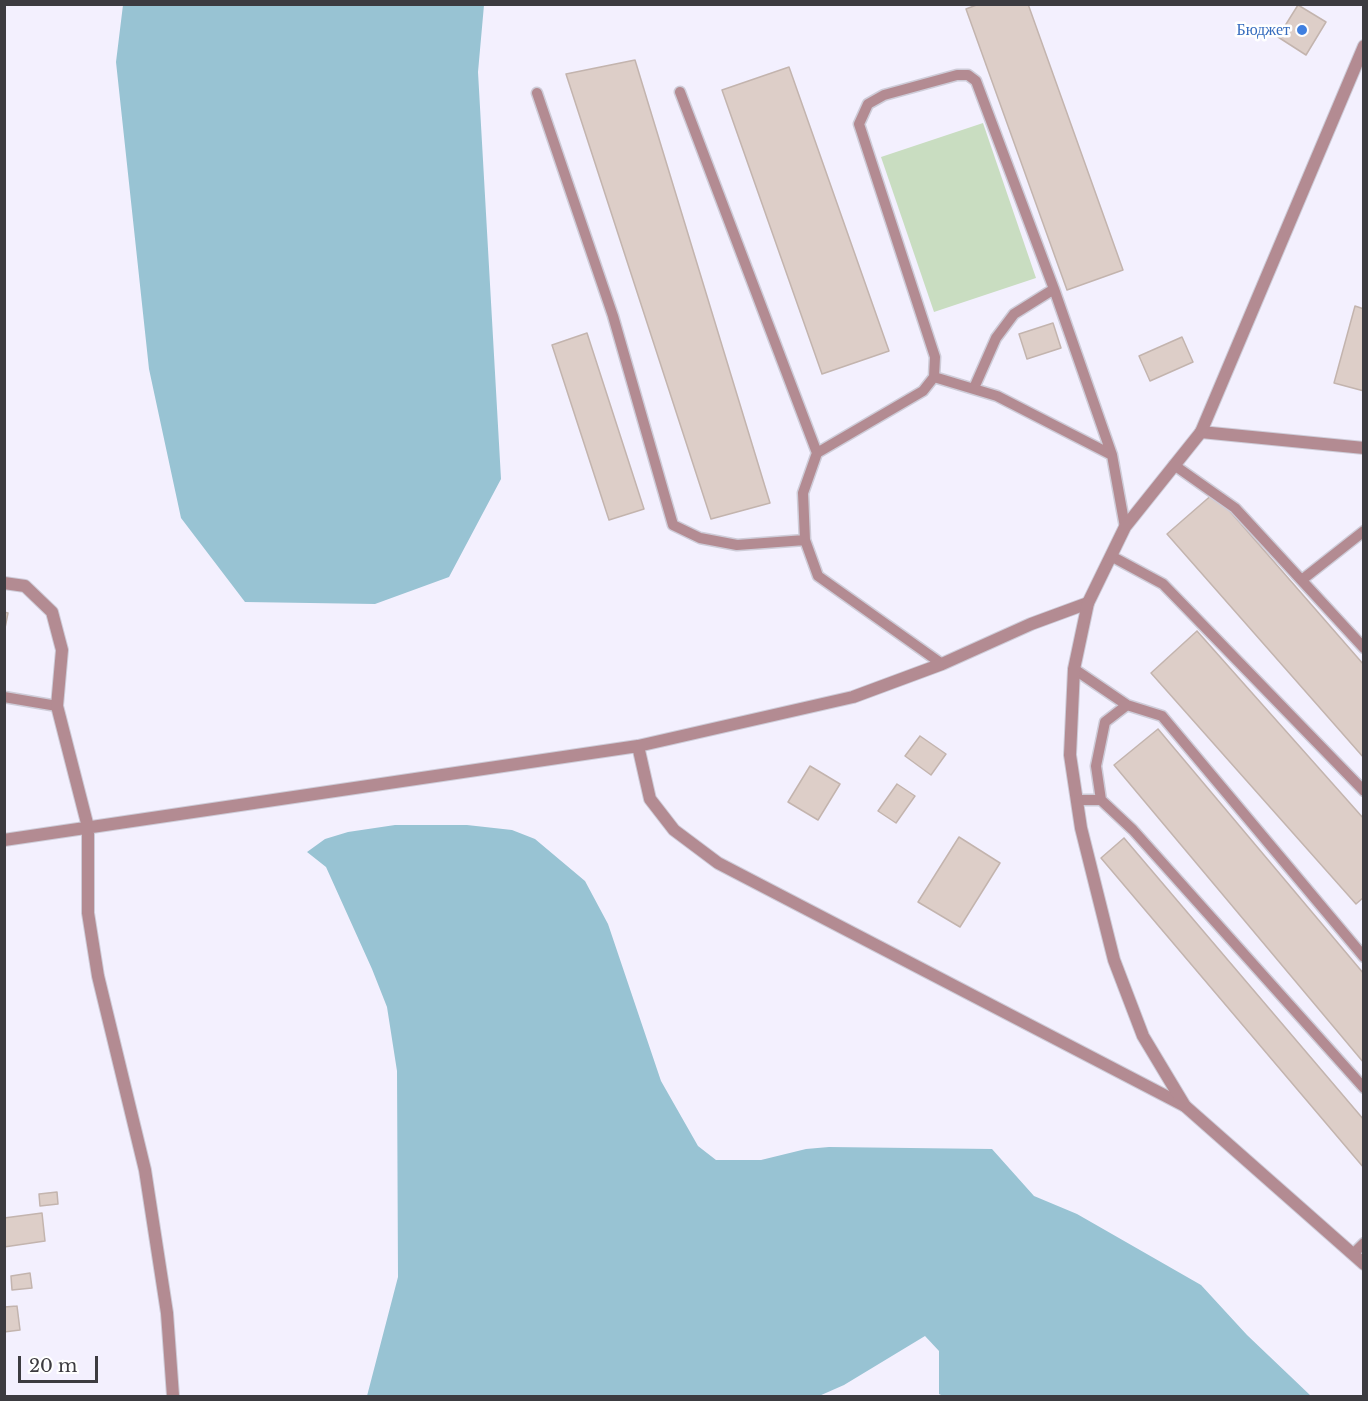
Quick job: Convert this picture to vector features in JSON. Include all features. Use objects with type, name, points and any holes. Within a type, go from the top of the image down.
[{"type":"street","points":[[1185,1106],[1143,1036],[1114,960],[1081,828],[1070,755],[1074,669],[1088,603],[1125,528],[1201,432],[1364,46]]},
{"type":"street","points":[[1201,432],[1364,448]]},
{"type":"street","points":[[4,583],[25,586],[52,612],[62,650],[57,706],[88,827],[90,924],[98,976],[145,1170],[167,1313],[172,1396]]},
{"type":"street","points":[[4,840],[638,746],[852,697],[942,664],[1031,624],[1088,603]]},
{"type":"street","points":[[638,746],[650,799],[674,830],[718,863],[1185,1106],[1364,1264]]},
{"type":"lane","points":[[817,453],[923,391],[934,376],[935,357],[859,124],[868,104],[884,96],[957,75],[968,75],[976,81],[1054,289],[1112,455],[1125,528]]},
{"type":"lane","points":[[680,92],[817,453],[803,493],[805,540],[818,576],[942,664]]},
{"type":"lane","points":[[537,93],[613,315],[674,525],[700,538],[737,545],[805,540]]},
{"type":"lane","points":[[974,388],[996,338],[1014,314],[1054,289]]},
{"type":"lane","points":[[934,376],[997,396],[1112,455]]},
{"type":"lane","points":[[1174,465],[1235,508],[1303,579],[1364,648]]},
{"type":"lane","points":[[1303,579],[1364,531]]},
{"type":"lane","points":[[1111,556],[1163,584],[1364,791]]},
{"type":"lane","points":[[1074,669],[1127,705],[1162,716],[1364,957]]},
{"type":"lane","points":[[4,697],[57,706]]},
{"type":"lane","points":[[1127,705],[1105,722],[1096,766],[1101,801],[1133,830],[1364,1088]]},
{"type":"lane","points":[[1077,800],[1101,801]]},
{"type":"lane","points":[[1354,1253],[1364,1243]]},
{"type":"green space","points":[[983,123],[1036,278],[934,312],[881,157]]},
{"type":"water","points":[[123,5],[484,5],[478,72],[501,479],[449,577],[375,604],[245,602],[181,518],[149,369],[116,62]]},
{"type":"water","points":[[395,825],[467,825],[512,830],[535,839],[585,881],[608,924],[661,1081],[698,1146],[716,1160],[761,1160],[806,1149],[829,1147],[992,1149],[1034,1196],[1077,1214],[1201,1285],[1247,1335],[1311,1396],[943,1396],[939,1394],[939,1351],[925,1336],[844,1385],[819,1396],[367,1396],[398,1277],[397,1071],[387,1007],[372,969],[326,867],[307,852],[325,839],[348,832]]},
{"type":"building","points":[[979,4],[1028,4],[1123,270],[1067,290],[966,9]]},
{"type":"building","name":"Бюджет","points":[[1298,5],[1326,22],[1306,55],[1278,37]]},
{"type":"building","points":[[635,60],[770,503],[711,519],[566,74]]},
{"type":"building","points":[[789,67],[889,351],[822,374],[722,90]]},
{"type":"building","points":[[1355,306],[1364,309],[1364,391],[1334,383]]},
{"type":"building","points":[[1053,323],[1061,348],[1027,359],[1019,334]]},
{"type":"building","points":[[587,333],[644,509],[609,520],[552,345]]},
{"type":"building","points":[[1182,337],[1193,362],[1150,381],[1139,356]]},
{"type":"building","points":[[1214,493],[1364,665],[1364,758],[1167,534]]},
{"type":"building","points":[[4,612],[8,613],[4,633]]},
{"type":"building","points":[[1197,631],[1364,819],[1364,897],[1356,904],[1151,673]]},
{"type":"building","points":[[1158,729],[1364,974],[1364,1063],[1114,765]]},
{"type":"building","points":[[920,736],[946,754],[931,775],[905,756]]},
{"type":"building","points":[[810,766],[840,784],[818,820],[788,802]]},
{"type":"building","points":[[897,784],[915,796],[896,823],[878,811]]},
{"type":"building","points":[[959,837],[1000,863],[960,927],[918,902]]},
{"type":"building","points":[[1124,838],[1364,1120],[1364,1168],[1101,858]]},
{"type":"building","points":[[57,1192],[58,1204],[40,1206],[39,1194]]},
{"type":"building","points":[[42,1213],[45,1241],[4,1247],[4,1218]]},
{"type":"building","points":[[30,1273],[32,1288],[12,1290],[11,1276]]},
{"type":"building","points":[[17,1306],[20,1330],[4,1332],[4,1307]]},
{"type":"place","name":"Бюджет","points":[[1302,30]]}]
